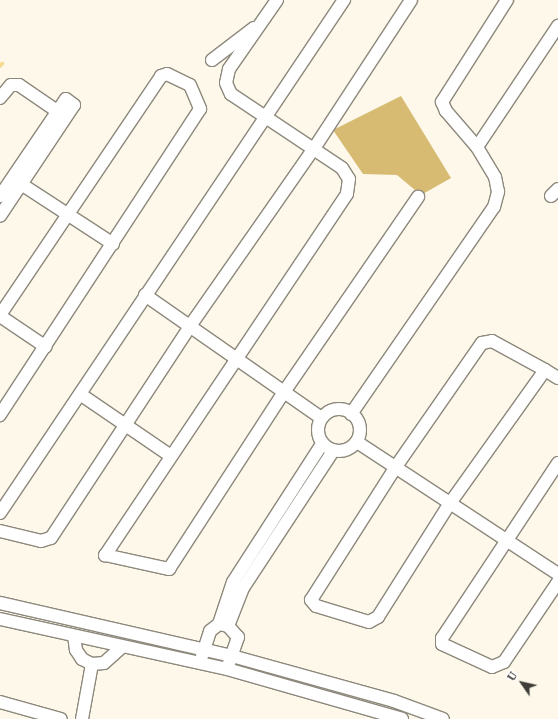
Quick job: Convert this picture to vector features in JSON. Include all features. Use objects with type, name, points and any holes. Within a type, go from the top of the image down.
[{"type":"street","points":[[277,0],[229,69],[226,83],[231,94],[265,119],[342,168],[349,179],[347,194],[105,555],[169,569],[284,392],[418,197]]},
{"type":"street","points":[[0,513],[344,0]]},
{"type":"street","points":[[0,531],[41,541],[51,538],[190,326],[313,150],[411,0]]},
{"type":"street","points":[[351,414],[494,207],[498,192],[496,177],[477,147],[446,111],[442,102],[507,0]]},
{"type":"street","points":[[212,60],[264,19]]},
{"type":"street","points":[[477,147],[557,29]]},
{"type":"street","points":[[0,415],[46,347],[200,109],[190,85],[167,74],[161,76],[0,315],[46,347]]},
{"type":"street","points":[[0,98],[6,89],[19,85],[57,111]]},
{"type":"street","points":[[0,196],[17,181],[74,105],[66,99],[57,111],[17,181],[0,216]]},
{"type":"street","points":[[17,181],[113,244]]},
{"type":"street","points":[[145,295],[321,418]]},
{"type":"street","points":[[545,370],[450,503],[378,617],[369,622],[316,606],[311,600],[395,468],[482,343],[492,341],[545,370],[558,378]]},
{"type":"street","points":[[80,394],[171,456]]},
{"type":"street","points":[[345,409],[356,417],[360,429],[356,442],[346,450],[333,451],[322,444],[317,431],[321,418],[331,410],[345,409]]},
{"type":"street","points":[[356,442],[558,574]]},
{"type":"street","points":[[224,625],[233,582],[322,444]]},
{"type":"street","points":[[200,664],[210,631],[224,625],[243,588],[333,451]]},
{"type":"street","points":[[558,464],[442,638],[442,644],[492,667],[504,662],[558,582]]},
{"type":"street","points":[[233,582],[243,588]]},
{"type":"street","points":[[0,603],[232,656],[394,701],[443,719]]},
{"type":"street","points":[[0,619],[227,669],[402,719]]},
{"type":"street","points":[[224,625],[238,636],[227,669]]},
{"type":"street","points":[[74,636],[76,650],[82,659],[92,664],[104,663],[122,647]]},
{"type":"street","points":[[82,719],[92,664]]},
{"type":"street","points":[[0,702],[61,719]]},
{"type":"shaded area","points":[[401,96],[451,178],[421,195],[397,175],[363,174],[333,130]]}]
